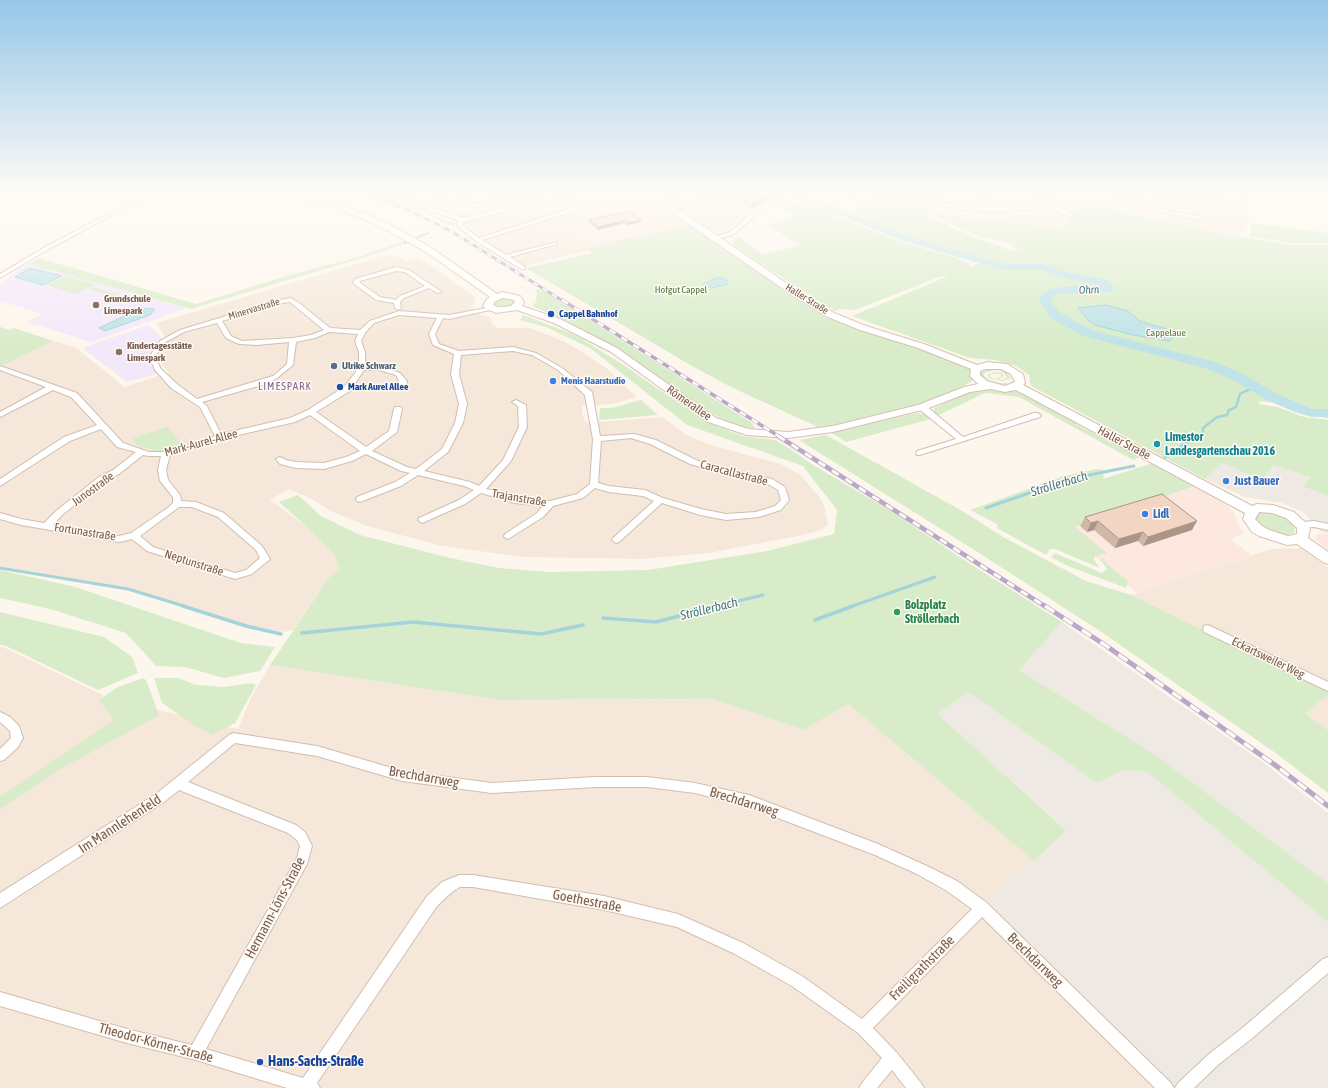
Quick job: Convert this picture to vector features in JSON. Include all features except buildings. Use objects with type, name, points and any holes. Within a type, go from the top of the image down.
[{"type":"street","points":[[0,276],[55,244]]},
{"type":"street","points":[[418,244],[480,284],[496,297]]},
{"type":"street","points":[[484,244],[524,268]]},
{"type":"street","points":[[505,257],[552,244]]},
{"type":"street","name":"Haller Straße","points":[[724,244],[795,293],[831,314],[863,328],[921,346],[978,368]]},
{"type":"street","points":[[430,286],[408,294],[397,302],[378,299],[356,284],[357,280],[386,270],[396,269],[407,271],[430,286],[438,292]]},
{"type":"street","points":[[403,386],[403,380],[398,374],[380,368],[362,368],[362,352],[358,341],[362,332],[372,322],[399,313],[441,316],[466,314],[490,308],[505,310],[517,306],[520,302],[517,298],[508,295],[496,297],[488,302],[490,308]]},
{"type":"street","name":"Minervastraße","points":[[328,330],[291,300],[282,300],[233,315],[219,321],[228,337],[241,343],[293,340],[313,337],[328,330],[362,332]]},
{"type":"street","points":[[397,302],[399,313]]},
{"type":"street","name":"Römerallee","points":[[517,306],[563,324],[614,350],[651,375],[696,410],[723,424],[747,432],[782,435],[817,432],[861,423],[922,407],[968,389],[989,386]]},
{"type":"street","points":[[441,316],[432,334],[436,345],[458,353],[513,349],[534,354],[560,369],[589,394],[597,439],[594,485]]},
{"type":"street","points":[[219,321],[207,323],[177,333],[162,342],[152,357],[158,370],[174,386],[203,406],[219,437]]},
{"type":"street","points":[[197,401],[275,377],[290,365],[293,340]]},
{"type":"street","points":[[360,499],[398,484],[419,471],[446,450],[459,423],[463,404],[455,374],[458,353]]},
{"type":"street","points":[[996,365],[1010,368],[1019,376],[1020,383],[1017,386],[1005,389],[989,386],[978,380],[974,373],[978,368],[996,365]]},
{"type":"street","name":"Mark-Aurel-Allee","points":[[0,368],[74,395],[120,445],[141,452],[166,454],[219,437],[292,420],[311,412],[347,389],[362,368]]},
{"type":"street","name":"Römerallee","points":[[968,389],[978,380]]},
{"type":"street","points":[[0,415],[52,386]]},
{"type":"street","name":"Haller Straße","points":[[1017,386],[1252,511]]},
{"type":"street","points":[[422,520],[462,502],[480,490],[507,461],[522,427],[522,405],[516,402]]},
{"type":"street","points":[[922,407],[962,440]]},
{"type":"street","points":[[280,459],[283,462],[296,465],[324,466],[349,459],[366,451],[392,432],[398,409]]},
{"type":"street","name":"Trajanstraße","points":[[311,412],[366,451],[404,468],[468,484],[480,490],[515,500],[550,504],[580,496],[594,485]]},
{"type":"street","points":[[920,453],[1037,415]]},
{"type":"street","points":[[0,483],[67,439],[103,425]]},
{"type":"street","name":"Caracallastraße","points":[[594,485],[609,490],[645,494],[700,512],[726,517],[756,515],[778,508],[785,500],[782,489],[769,480],[720,470],[694,462],[653,442],[631,436],[597,439]]},
{"type":"street","name":"Junostraße","points":[[46,526],[59,513],[102,479],[116,472],[141,452]]},
{"type":"street","points":[[166,454],[162,470],[164,481],[177,497],[177,504]]},
{"type":"street","points":[[616,540],[660,500]]},
{"type":"street","name":"Fortunastraße","points":[[0,516],[119,539],[134,536],[177,504]]},
{"type":"street","name":"Neptunstraße","points":[[134,536],[150,549],[235,576],[249,572],[264,559],[259,548],[221,515],[193,504],[177,504]]},
{"type":"street","points":[[508,536],[540,515],[550,504]]},
{"type":"street","points":[[1300,539],[1305,533],[1302,524],[1290,515],[1273,509],[1257,508],[1252,511],[1249,519],[1257,529],[1283,540],[1300,539],[1328,560]]},
{"type":"street","points":[[1302,524],[1314,524],[1328,527]]},
{"type":"street","name":"Eckartsweiler Weg","points":[[1208,629],[1328,687]]},
{"type":"street","points":[[0,717],[6,720],[15,729],[17,738],[14,744],[0,756]]},
{"type":"street","name":"Im Mannlehenfeld","points":[[0,901],[179,784],[233,738]]},
{"type":"street","name":"Brechdarrweg","points":[[233,738],[317,751],[402,776],[492,788],[595,782],[647,782],[695,788],[749,801],[878,850],[922,870],[952,886],[982,908],[1166,1088]]},
{"type":"street","name":"Hermann-Löns-Straße","points":[[179,784],[292,829],[301,836],[306,846],[303,860],[196,1054]]},
{"type":"street","name":"Goethestraße","points":[[309,1087],[432,901],[447,887],[459,881],[473,881],[604,902],[678,921],[738,948],[797,981],[862,1028],[892,1058],[916,1088]]},
{"type":"street","name":"Freiligrathstraße","points":[[862,1028],[982,908]]},
{"type":"street","points":[[1183,1088],[1214,1059],[1245,1035],[1328,964]]},
{"type":"street","name":"Theodor-Körner-Straße","points":[[0,999],[309,1087]]},
{"type":"street","points":[[867,1088],[892,1058]]},
{"type":"shaded area","points":[[489,244],[583,244],[590,250],[525,266]]},
{"type":"shaded area","points":[[584,244],[607,244],[588,248]]},
{"type":"shaded area","name":"LIMESPARK","points":[[387,255],[396,256],[406,262],[419,258],[473,296],[476,301],[471,306],[481,315],[490,317],[493,325],[497,328],[530,328],[561,340],[606,368],[637,397],[613,404],[582,406],[582,414],[586,423],[662,417],[685,434],[707,444],[781,464],[800,475],[818,495],[824,505],[828,525],[823,529],[808,534],[709,553],[641,559],[523,557],[442,546],[367,526],[333,512],[310,498],[289,489],[270,500],[307,527],[336,557],[339,568],[330,576],[293,630],[284,632],[247,625],[128,588],[0,566],[0,327],[9,330],[14,328],[76,348],[124,387],[169,373],[162,365],[158,356],[159,350],[168,341],[156,323]]},
{"type":"shaded area","name":"Grundschule Limespark","points":[[28,264],[186,308],[91,342],[27,322],[43,314],[0,301],[0,283]]},
{"type":"shaded area","name":"Kindertagesstätte Limespark","points":[[149,325],[162,338],[148,355],[149,364],[158,374],[127,382],[85,350],[85,347]]},
{"type":"shaded area","points":[[1222,463],[1262,480],[1273,465],[1310,477],[1304,487],[1328,496],[1328,533],[1321,532],[1303,512],[1282,503],[1245,497],[1205,479]]},
{"type":"shaded area","points":[[1195,486],[1228,506],[1234,513],[1243,534],[1230,539],[1252,555],[1137,593],[1091,553],[1075,528]]},
{"type":"shaded area","points":[[1328,534],[1328,551],[1315,539],[1316,535]]},
{"type":"shaded area","points":[[1301,548],[1328,567],[1328,691],[1131,595],[1271,549]]},
{"type":"shaded area","points":[[1062,622],[1261,761],[1328,813],[1328,883],[1151,752],[1019,670]]},
{"type":"shaded area","points":[[0,647],[5,648],[109,698],[238,729],[251,698],[270,665],[499,700],[712,699],[804,730],[848,704],[1034,861],[988,901],[1178,1088],[0,1088]]},
{"type":"shaded area","points":[[968,692],[1097,783],[1123,770],[1147,772],[1328,922],[1328,1088],[1178,1088],[987,900],[1034,861],[1066,829],[936,714]]},
{"type":"shaded area","points":[[1328,695],[1328,730],[1305,714]]},
{"type":"green space","points":[[395,244],[404,244],[375,254],[191,309],[28,264],[39,258],[196,304],[290,275],[362,256]]},
{"type":"green space","name":"Hofgut Cappel","points":[[601,244],[721,244],[827,315],[963,364],[971,371],[973,378],[971,382],[949,393],[920,404],[859,420],[820,428],[733,388],[692,366],[526,268],[592,253],[588,248]]},
{"type":"green space","name":"Cappelaue","points":[[748,244],[763,255],[800,245],[798,244],[907,244],[954,257],[969,264],[970,267],[980,263],[913,244],[993,244],[1012,251],[1018,249],[1010,244],[1328,245],[1328,418],[1305,415],[1275,403],[1260,401],[1259,404],[1277,407],[1304,417],[1328,420],[1328,496],[1304,487],[1310,477],[1273,465],[1262,480],[1222,463],[1205,479],[1033,387],[1030,384],[1029,375],[1016,366],[996,360],[970,358],[852,316],[949,276],[939,277],[855,310],[841,309],[834,311],[733,245]]},
{"type":"green space","points":[[65,276],[95,284],[76,294],[46,285]]},
{"type":"green space","points":[[93,287],[138,300],[133,302],[89,289]]},
{"type":"green space","points":[[535,289],[542,290],[752,423],[755,429],[732,424],[698,406],[617,348],[569,322],[532,306],[536,302],[537,293]]},
{"type":"green space","points":[[505,297],[516,300],[515,304],[509,307],[498,308],[493,305],[492,301]]},
{"type":"green space","points":[[523,315],[575,335],[622,364],[708,423],[743,436],[775,440],[813,465],[894,513],[961,558],[1062,622],[1019,670],[1151,752],[1328,883],[1328,922],[1147,772],[1123,770],[1097,783],[968,692],[937,714],[1066,830],[1034,861],[848,704],[804,730],[712,699],[499,700],[270,665],[330,576],[339,568],[336,557],[307,527],[279,502],[298,495],[321,516],[360,535],[450,558],[499,568],[550,572],[648,570],[767,551],[834,534],[837,510],[803,466],[687,425],[590,348],[546,327],[520,320]]},
{"type":"green space","points":[[0,327],[9,330],[14,328],[53,341],[3,365],[0,364]]},
{"type":"green space","points":[[988,369],[994,370],[984,373],[984,376],[989,380],[996,383],[1009,383],[1001,385],[987,381],[981,376],[980,373]]},
{"type":"green space","points":[[994,370],[1006,372],[1011,378],[1002,381],[990,379],[987,375],[994,372],[1001,373],[1004,376],[1000,379],[994,378],[1001,377],[1001,374],[991,374],[990,376],[993,379],[1002,380],[1007,378],[1004,373]]},
{"type":"green space","points":[[989,388],[1025,394],[1060,412],[1077,423],[1075,424],[1140,457],[1133,460],[1019,397],[985,393],[937,416],[934,412],[934,408],[964,394],[975,390]]},
{"type":"green space","points":[[641,400],[658,415],[599,420],[600,408],[612,408]]},
{"type":"green space","points":[[917,413],[924,414],[931,419],[846,442],[830,432]]},
{"type":"green space","points":[[167,427],[183,445],[165,452],[159,452],[136,445],[133,438]]},
{"type":"green space","points":[[826,435],[964,512],[1003,537],[1086,581],[1131,595],[1328,691],[1328,695],[1305,714],[1328,730],[1328,793],[1277,754],[1100,631],[799,440]]},
{"type":"green space","points":[[1153,463],[1195,486],[1075,527],[1107,553],[1094,557],[1094,560],[1100,568],[1055,549],[1050,549],[1046,555],[997,528],[997,524],[970,510],[1064,476],[1097,469],[1105,470],[1103,479]]},
{"type":"green space","points":[[1262,512],[1273,512],[1286,517],[1294,525],[1295,532],[1287,535],[1281,535],[1268,531],[1256,520],[1256,516]]},
{"type":"green space","points":[[1055,553],[1102,573],[1107,569],[1100,559],[1106,557],[1102,560],[1128,581],[1126,588],[1068,566],[1051,557]]},
{"type":"green space","points":[[0,570],[75,587],[241,643],[275,647],[260,671],[224,678],[185,667],[156,666],[126,633],[50,609],[0,598]]},
{"type":"green space","points":[[0,612],[104,637],[132,657],[138,673],[98,690],[6,646],[0,645]]},
{"type":"green space","points":[[143,678],[146,680],[159,715],[59,770],[0,809],[0,797],[114,720],[99,700],[118,687]]},
{"type":"green space","points":[[154,678],[179,678],[196,685],[225,687],[252,683],[256,685],[235,723],[212,735],[197,727],[162,703]]},
{"type":"water","points":[[30,268],[62,276],[43,285],[15,277]]},
{"type":"water","points":[[716,278],[723,278],[728,281],[728,284],[711,288],[703,284]]},
{"type":"water","points":[[1107,305],[1128,311],[1140,321],[1176,332],[1177,334],[1170,341],[1133,335],[1095,325],[1089,321],[1078,308]]},
{"type":"water","points":[[141,308],[155,309],[150,315],[105,331],[99,328]]},
{"type":"waterway","name":"Ohrn","points":[[924,244],[1007,267],[1045,267],[1060,274],[1102,282],[1109,288],[1107,290],[1074,289],[1055,291],[1045,298],[1046,303],[1055,315],[1087,333],[1210,365],[1238,377],[1270,396],[1300,409],[1312,413],[1328,413]]},
{"type":"waterway","name":"Ströllerbach","points":[[1203,432],[1203,428],[1217,417],[1227,415],[1229,410],[1236,407],[1240,394],[1254,387]]},
{"type":"waterway","name":"Ströllerbach","points":[[1196,437],[1202,433]]},
{"type":"waterway","name":"Ströllerbach","points":[[1165,457],[1197,436]]},
{"type":"waterway","name":"Ströllerbach","points":[[986,508],[1069,479],[1134,466]]},
{"type":"waterway","points":[[0,568],[128,589],[187,607]]},
{"type":"waterway","name":"Ströllerbach","points":[[850,607],[935,577]]},
{"type":"waterway","name":"Ströllerbach","points":[[716,606],[763,595]]},
{"type":"waterway","points":[[183,606],[246,626],[281,634]]},
{"type":"waterway","name":"Ströllerbach","points":[[603,618],[656,622],[716,606]]},
{"type":"waterway","name":"Ströllerbach","points":[[815,620],[853,606]]},
{"type":"waterway","points":[[302,633],[413,622],[541,634],[583,625]]},
{"type":"railway","points":[[471,244],[563,301]]},
{"type":"railway","points":[[562,300],[780,437]]},
{"type":"railway","points":[[778,436],[1046,607]]},
{"type":"railway","points":[[1045,606],[1105,645],[1275,765],[1328,806]]},
{"type":"place","name":"Grundschule Limespark","points":[[96,305]]},
{"type":"place","name":"Cappel Bahnhof","points":[[551,314]]},
{"type":"place","name":"Kindertagesstätte Limespark","points":[[119,352]]},
{"type":"place","name":"Ulrike Schwarz","points":[[334,366]]},
{"type":"place","name":"Monis Haarstudio","points":[[553,381]]},
{"type":"place","name":"Mark Aurel Allee","points":[[340,387]]},
{"type":"place","name":"Limestor Landesgartenschau 2016","points":[[1157,444]]},
{"type":"place","name":"Just Bauer","points":[[1226,481]]},
{"type":"place","name":"Lidl","points":[[1145,514]]},
{"type":"place","name":"Bolzplatz Ströllerbach","points":[[897,612]]},
{"type":"place","name":"Hans-Sachs-Straße","points":[[260,1062]]},
{"type":"district","name":"LIMESPARK","points":[[285,387]]}]
